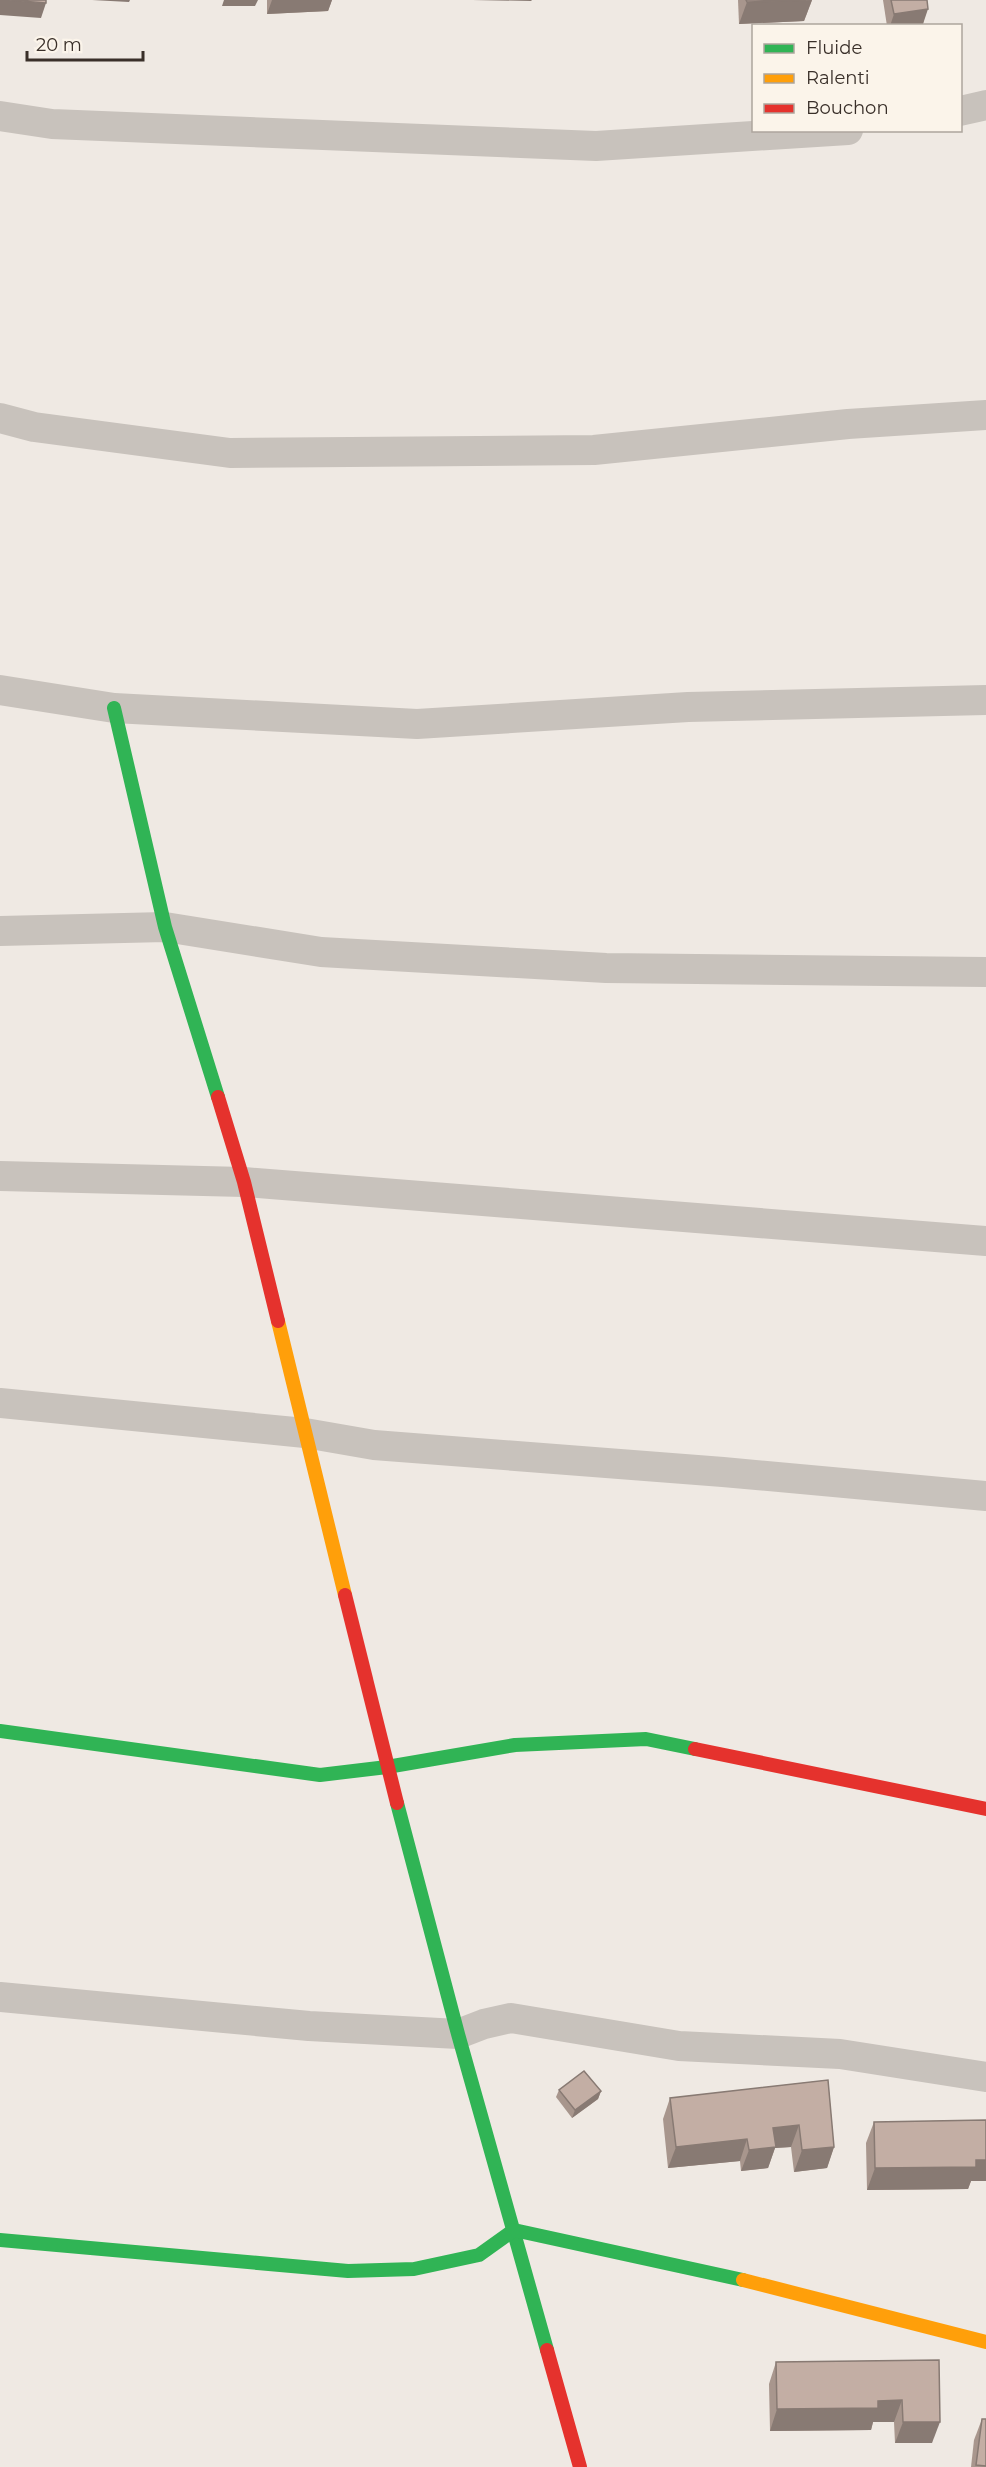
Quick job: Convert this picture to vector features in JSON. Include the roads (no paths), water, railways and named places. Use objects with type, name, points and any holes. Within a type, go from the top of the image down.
[{"type":"street","points":[[962,111],[986,105]]},
{"type":"street","points":[[0,116],[52,124],[596,146],[816,132]]},
{"type":"street","points":[[0,418],[34,427],[230,453],[594,450],[848,424],[986,415]]},
{"type":"street","points":[[0,690],[114,708],[417,724],[688,707],[986,700]]},
{"type":"street","points":[[114,708],[165,927],[244,1182],[387,1767],[458,2034],[580,2467]]},
{"type":"street","points":[[0,931],[165,927],[321,952],[606,968],[986,972]]},
{"type":"street","points":[[0,1176],[244,1182],[986,1241]]},
{"type":"street","points":[[0,1403],[305,1433],[374,1445],[723,1472],[986,1496]]},
{"type":"street","points":[[0,1731],[320,1775],[387,1767],[515,1746],[646,1739],[825,1774],[986,1809]]},
{"type":"street","points":[[0,1997],[309,2026],[458,2034],[484,2024],[511,2018],[680,2046],[840,2054],[986,2077]]},
{"type":"street","points":[[0,2240],[348,2271],[414,2269],[479,2255],[514,2230],[720,2274],[986,2342]]}]
